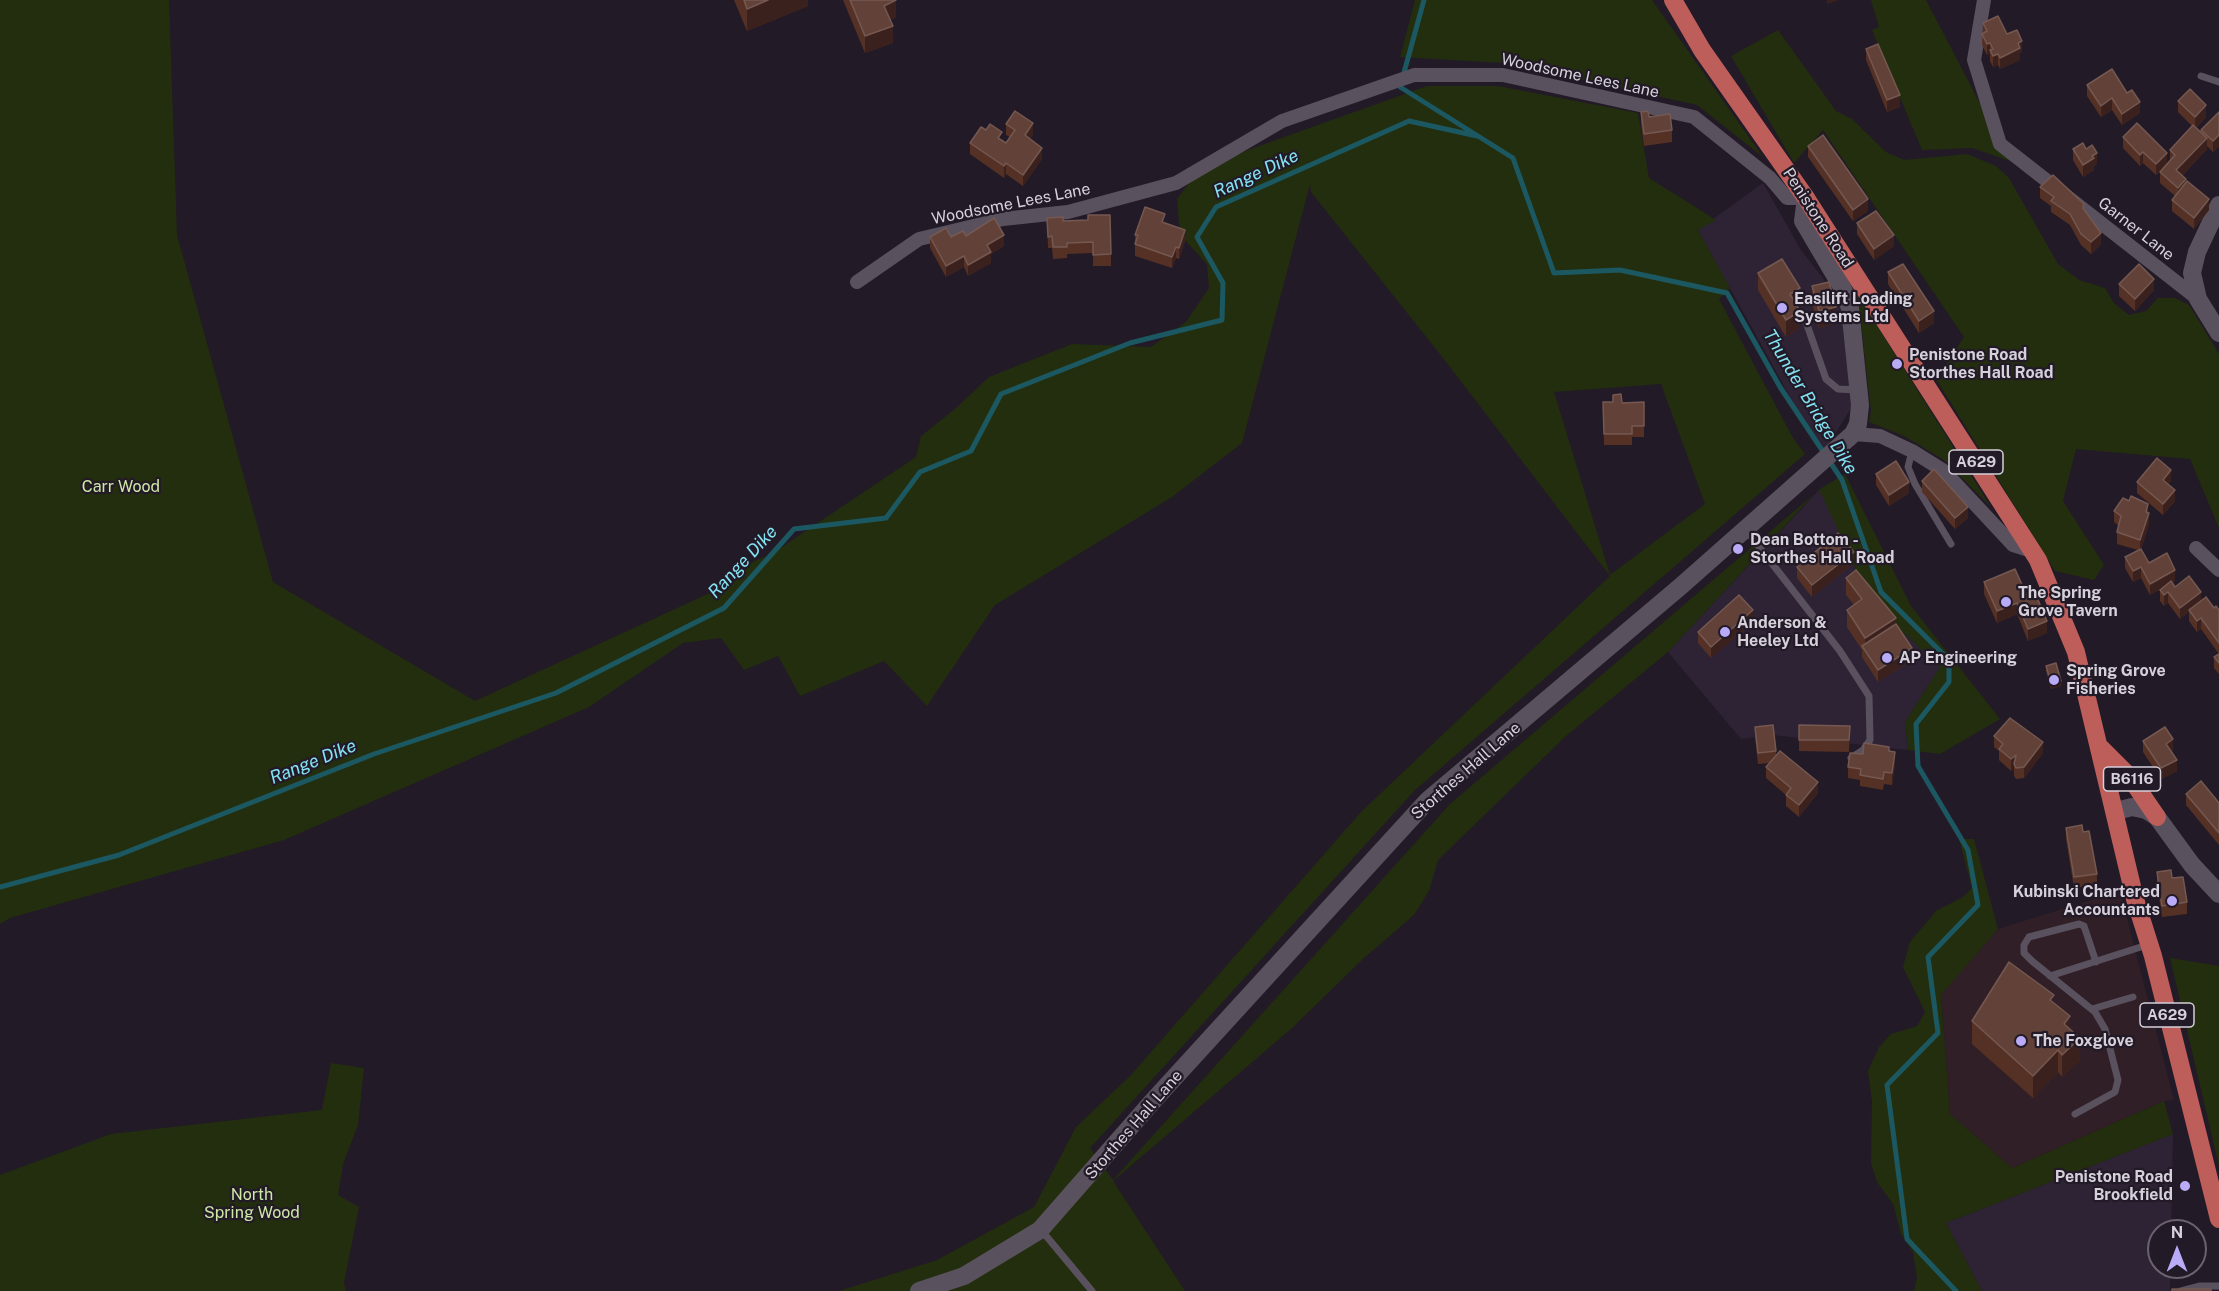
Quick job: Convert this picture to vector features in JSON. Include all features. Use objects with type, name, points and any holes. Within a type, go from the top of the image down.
[{"type":"highway","name":"Penistone Road","points":[[1673,0],[1702,50],[1806,198],[2032,551],[2076,652],[2116,811],[2135,899],[2150,944],[2219,1219]]},
{"type":"highway","name":"B6116","points":[[2100,747],[2129,776],[2157,818]]},
{"type":"street","name":"Garner Lane","points":[[1984,0],[1974,60],[2000,144],[2198,299]]},
{"type":"street","name":"Woodsome Lees Lane","points":[[857,282],[919,239],[1004,219],[1068,212],[1176,183],[1282,121],[1414,75],[1503,75],[1694,117],[1770,178],[1787,198],[1806,198]]},
{"type":"street","points":[[1806,198],[1803,221],[1843,289],[1850,308],[1859,390],[1858,424],[1848,439]]},
{"type":"street","points":[[2219,205],[2193,263],[2192,284],[2198,299],[2219,333]]},
{"type":"street","points":[[1848,439],[1880,436],[1912,451],[1944,471],[2013,545],[2032,551]]},
{"type":"street","name":"Storthes Hall Lane","points":[[919,1291],[964,1276],[1041,1230],[1152,1102],[1428,800],[1568,684],[1848,439]]},
{"type":"street","points":[[2196,548],[2219,570]]},
{"type":"street","name":"B6116","points":[[2116,811],[2132,807],[2146,810],[2157,818],[2192,865],[2219,894]]},
{"type":"lane","points":[[2202,76],[2219,82]]},
{"type":"lane","points":[[1806,322],[1826,379],[1838,389],[1859,390]]},
{"type":"lane","points":[[1912,451],[1908,467],[1915,484],[1950,544]]},
{"type":"lane","points":[[1746,530],[1840,651],[1869,696],[1870,740],[1863,750],[1851,758]]},
{"type":"lane","points":[[2075,1114],[2115,1092],[2118,1080],[2105,1029],[2092,1010],[2024,952],[2030,937],[2079,924],[2084,926],[2096,962]]},
{"type":"lane","points":[[2050,976],[2150,944]]},
{"type":"lane","points":[[2092,1010],[2133,997]]},
{"type":"lane","points":[[1041,1230],[1092,1291]]},
{"type":"lane","points":[[2181,1291],[2200,1286],[2219,1286]]},
{"type":"shaded area","points":[[1763,183],[1801,250],[1839,299],[1844,319],[1853,405],[1822,455],[1698,230]]},
{"type":"shaded area","points":[[1820,489],[1871,602],[1940,667],[1905,722],[1908,750],[1773,735],[1741,739],[1668,652]]},
{"type":"shaded area","points":[[2120,891],[2174,1100],[2164,1101],[2012,1168],[1950,1114],[1941,994],[1998,929]]},
{"type":"shaded area","points":[[2173,1134],[2171,1219],[2147,1219],[2147,1279],[2170,1279],[2170,1291],[1982,1291],[1946,1223]]},
{"type":"green space","name":"Carr Wood","points":[[0,0],[169,0],[177,235],[273,582],[475,701],[712,592],[735,570],[773,553],[916,457],[921,436],[989,377],[1072,344],[1151,347],[1186,322],[1209,288],[1207,264],[1180,235],[1177,199],[1192,179],[1234,155],[1427,86],[1498,86],[1638,113],[1649,178],[1716,220],[1698,230],[1730,288],[1719,299],[1793,438],[1805,454],[1414,791],[1090,1148],[1113,1180],[1450,804],[1815,493],[1668,652],[1566,736],[1438,860],[1429,891],[1414,915],[1363,959],[1291,1029],[1113,1181],[1185,1291],[839,1291],[937,1260],[1034,1207],[1076,1127],[1130,1076],[1361,812],[1610,576],[1443,358],[1311,192],[1310,184],[1242,443],[1172,497],[995,605],[927,706],[884,661],[800,696],[778,656],[744,670],[721,638],[683,643],[589,707],[284,840],[10,918],[0,924]],"holes":[[[1661,384],[1705,504],[1610,575],[1554,392]]]},
{"type":"green space","points":[[1415,0],[1652,0],[1763,157],[1697,105],[1505,63],[1400,57]]},
{"type":"green space","points":[[1871,0],[1926,0],[2010,161],[1972,148],[1922,150],[1872,30],[1879,27]]},
{"type":"green space","points":[[1778,30],[1836,111],[1852,119],[1886,152],[1904,160],[1967,154],[1996,166],[2009,178],[2058,264],[2079,280],[2105,288],[2114,303],[2129,315],[2146,311],[2158,298],[2175,298],[2189,305],[2219,354],[2219,528],[2190,459],[2076,449],[2063,501],[2104,565],[2094,580],[2055,571],[1936,379],[1964,337],[1823,130],[1794,163],[1731,56]]},
{"type":"green space","points":[[1853,288],[1991,507],[1944,460],[1904,436],[1869,422],[1871,411],[1859,304]]},
{"type":"green space","points":[[1845,474],[1911,606],[2000,719],[1940,754],[1908,750],[1905,722],[1940,667],[1871,602],[1819,490]]},
{"type":"green space","points":[[1959,839],[1974,839],[1998,929],[1941,995],[1950,1114],[2012,1168],[2164,1101],[2173,1134],[1946,1223],[1982,1291],[1914,1291],[1917,1278],[1913,1252],[1901,1234],[1893,1204],[1877,1182],[1871,1163],[1872,1101],[1868,1071],[1879,1047],[1891,1034],[1917,1026],[1925,1012],[1903,967],[1910,942],[1936,911],[1963,897],[1972,888]]},
{"type":"green space","points":[[2170,958],[2219,966],[2219,1166]]},
{"type":"green space","name":"North Spring Wood","points":[[331,1063],[364,1068],[358,1125],[343,1164],[338,1195],[359,1207],[344,1283],[346,1291],[0,1291],[0,1175],[111,1134],[322,1110]]},
{"type":"building","points":[[744,0],[768,0],[747,9]]},
{"type":"building","points":[[850,0],[896,0],[884,6],[893,26],[865,36]]},
{"type":"building","points":[[1998,16],[2007,34],[2017,30],[2022,41],[2018,43],[2020,48],[2000,58],[1998,54],[1993,56],[1990,43],[1987,44],[1982,34],[1987,31],[1983,23]]},
{"type":"building","points":[[1878,44],[1900,95],[1887,100],[1866,49]]},
{"type":"building","points":[[2112,69],[2127,93],[2132,90],[2140,102],[2122,114],[2112,98],[2101,106],[2087,85]]},
{"type":"building","points":[[2190,89],[2206,105],[2195,117],[2178,101]]},
{"type":"building","points":[[1015,111],[1033,123],[1025,135],[1042,148],[1023,175],[1006,163],[1004,166],[970,143],[981,127],[986,130],[990,124],[1002,132],[998,138],[1006,143],[1015,130],[1006,124]]},
{"type":"building","points":[[1648,111],[1649,117],[1670,114],[1672,130],[1644,134],[1641,112]]},
{"type":"building","points":[[2219,112],[2219,135],[2213,141],[2201,130]]},
{"type":"building","points":[[2137,123],[2167,153],[2156,164],[2143,152],[2140,155],[2123,137]]},
{"type":"building","points":[[2193,125],[2207,138],[2176,170],[2186,179],[2178,188],[2160,172],[2175,155],[2170,150]]},
{"type":"building","points":[[1823,135],[1868,199],[1853,210],[1808,146]]},
{"type":"building","points":[[2083,143],[2086,149],[2092,145],[2097,153],[2092,156],[2094,158],[2083,165],[2073,149]]},
{"type":"building","points":[[2053,175],[2084,204],[2083,208],[2101,233],[2091,242],[2081,234],[2070,214],[2051,201],[2054,197],[2040,187]]},
{"type":"building","points":[[2187,181],[2209,199],[2194,218],[2172,200]]},
{"type":"building","points":[[1145,207],[1165,214],[1162,222],[1185,230],[1179,248],[1176,247],[1172,257],[1135,244],[1138,235],[1135,235]]},
{"type":"building","points":[[1876,211],[1894,235],[1874,249],[1857,223]]},
{"type":"building","points":[[1088,215],[1110,215],[1111,254],[1093,255],[1093,242],[1067,243],[1067,247],[1053,247],[1052,236],[1048,237],[1047,218],[1063,217],[1063,221],[1088,220]]},
{"type":"building","points":[[994,218],[1004,235],[987,245],[991,252],[968,265],[964,256],[946,266],[930,237],[946,228],[951,237],[963,231],[966,236]]},
{"type":"building","points":[[1782,259],[1800,288],[1790,294],[1800,311],[1786,320],[1758,273]]},
{"type":"building","points":[[1903,264],[1934,311],[1919,321],[1888,272]]},
{"type":"building","points":[[2139,264],[2154,279],[2135,299],[2119,284]]},
{"type":"building","points":[[1829,282],[1836,307],[1819,311],[1812,286]]},
{"type":"building","points":[[1621,394],[1622,403],[1644,402],[1644,426],[1632,426],[1632,434],[1604,434],[1603,402],[1613,402],[1613,395]]},
{"type":"building","points":[[2157,458],[2171,470],[2163,480],[2175,490],[2163,504],[2137,482]]},
{"type":"building","points":[[1896,461],[1909,482],[1889,495],[1876,474]]},
{"type":"building","points":[[1934,469],[1968,507],[1955,518],[1922,481]]},
{"type":"building","points":[[2131,496],[2148,504],[2146,512],[2149,513],[2140,540],[2117,532],[2121,516],[2114,511],[2123,498],[2129,501]]},
{"type":"building","points":[[1838,533],[1854,552],[1812,585],[1797,567]]},
{"type":"building","points":[[2141,549],[2149,563],[2167,553],[2175,570],[2150,584],[2141,567],[2133,571],[2125,557]]},
{"type":"building","points":[[2015,569],[2028,598],[2036,595],[2047,621],[2028,629],[2017,603],[1997,611],[1984,582]]},
{"type":"building","points":[[1856,570],[1896,618],[1865,638],[1847,610],[1862,599],[1846,578]]},
{"type":"building","points":[[2189,576],[2201,592],[2180,608],[2168,592],[2164,595],[2160,590],[2171,581],[2175,587]]},
{"type":"building","points":[[1739,595],[1753,610],[1711,647],[1698,632]]},
{"type":"building","points":[[2206,597],[2214,608],[2216,606],[2219,610],[2219,643],[2201,618],[2197,621],[2189,610]]},
{"type":"building","points":[[1896,624],[1912,648],[1878,670],[1862,646]]},
{"type":"building","points":[[2056,663],[2061,681],[2051,683],[2046,666]]},
{"type":"building","points":[[2010,718],[2043,742],[2024,767],[2016,768],[2014,764],[2016,755],[2011,759],[1999,749],[2003,744],[1994,736]]},
{"type":"building","points":[[1773,725],[1776,751],[1758,753],[1755,727]]},
{"type":"building","points":[[1799,725],[1850,726],[1849,740],[1799,740]]},
{"type":"building","points":[[2165,727],[2173,739],[2166,744],[2177,760],[2161,768],[2143,741]]},
{"type":"building","points":[[1864,743],[1889,747],[1889,751],[1895,752],[1892,773],[1884,772],[1883,779],[1860,775],[1861,769],[1848,767],[1850,753],[1863,754]]},
{"type":"building","points":[[1780,751],[1818,782],[1799,805],[1786,795],[1791,788],[1766,767]]},
{"type":"building","points":[[2201,781],[2219,803],[2219,833],[2186,794]]},
{"type":"building","points":[[2082,825],[2083,832],[2089,831],[2097,874],[2074,877],[2066,828]]},
{"type":"building","points":[[2171,870],[2172,878],[2183,877],[2187,902],[2162,906],[2157,872]]},
{"type":"building","name":"The Foxglove","points":[[2009,962],[2054,995],[2050,1000],[2070,1016],[2064,1024],[2080,1038],[2062,1055],[2058,1050],[2033,1076],[1972,1021]]},
{"type":"building","points":[[2172,1289],[2211,1289],[2211,1291],[2172,1291]]},
{"type":"waterway","name":"Thunder Bridge Dike","points":[[1424,0],[1400,87],[1513,158],[1554,273],[1620,270],[1727,293],[1780,387],[1842,480],[1881,592],[1949,660],[1949,682],[1916,724],[1918,766],[1968,850],[1978,905],[1928,957],[1938,1033],[1887,1085],[1907,1239],[1956,1291]]},
{"type":"waterway","name":"Range Dike","points":[[0,887],[119,855],[374,754],[556,693],[724,608],[794,529],[886,518],[920,472],[971,451],[1001,394],[1130,343],[1222,320],[1223,283],[1197,237],[1216,207],[1409,121],[1477,136]]},
{"type":"place","name":"Easilift Loading Systems Ltd","points":[[1782,308]]},
{"type":"place","name":"Penistone Road Storthes Hall Road","points":[[1897,364]]},
{"type":"place","name":"Dean Bottom - Storthes Hall Road","points":[[1738,549]]},
{"type":"place","name":"The Spring Grove Tavern","points":[[2006,602]]},
{"type":"place","name":"Anderson & Heeley Ltd","points":[[1725,632]]},
{"type":"place","name":"AP Engineering","points":[[1887,658]]},
{"type":"place","name":"Spring Grove Fisheries","points":[[2054,680]]},
{"type":"place","name":"Kubinski Chartered Accountants","points":[[2172,901]]},
{"type":"place","name":"The Foxglove","points":[[2021,1041]]},
{"type":"place","name":"Penistone Road Brookfield","points":[[2185,1186]]}]
